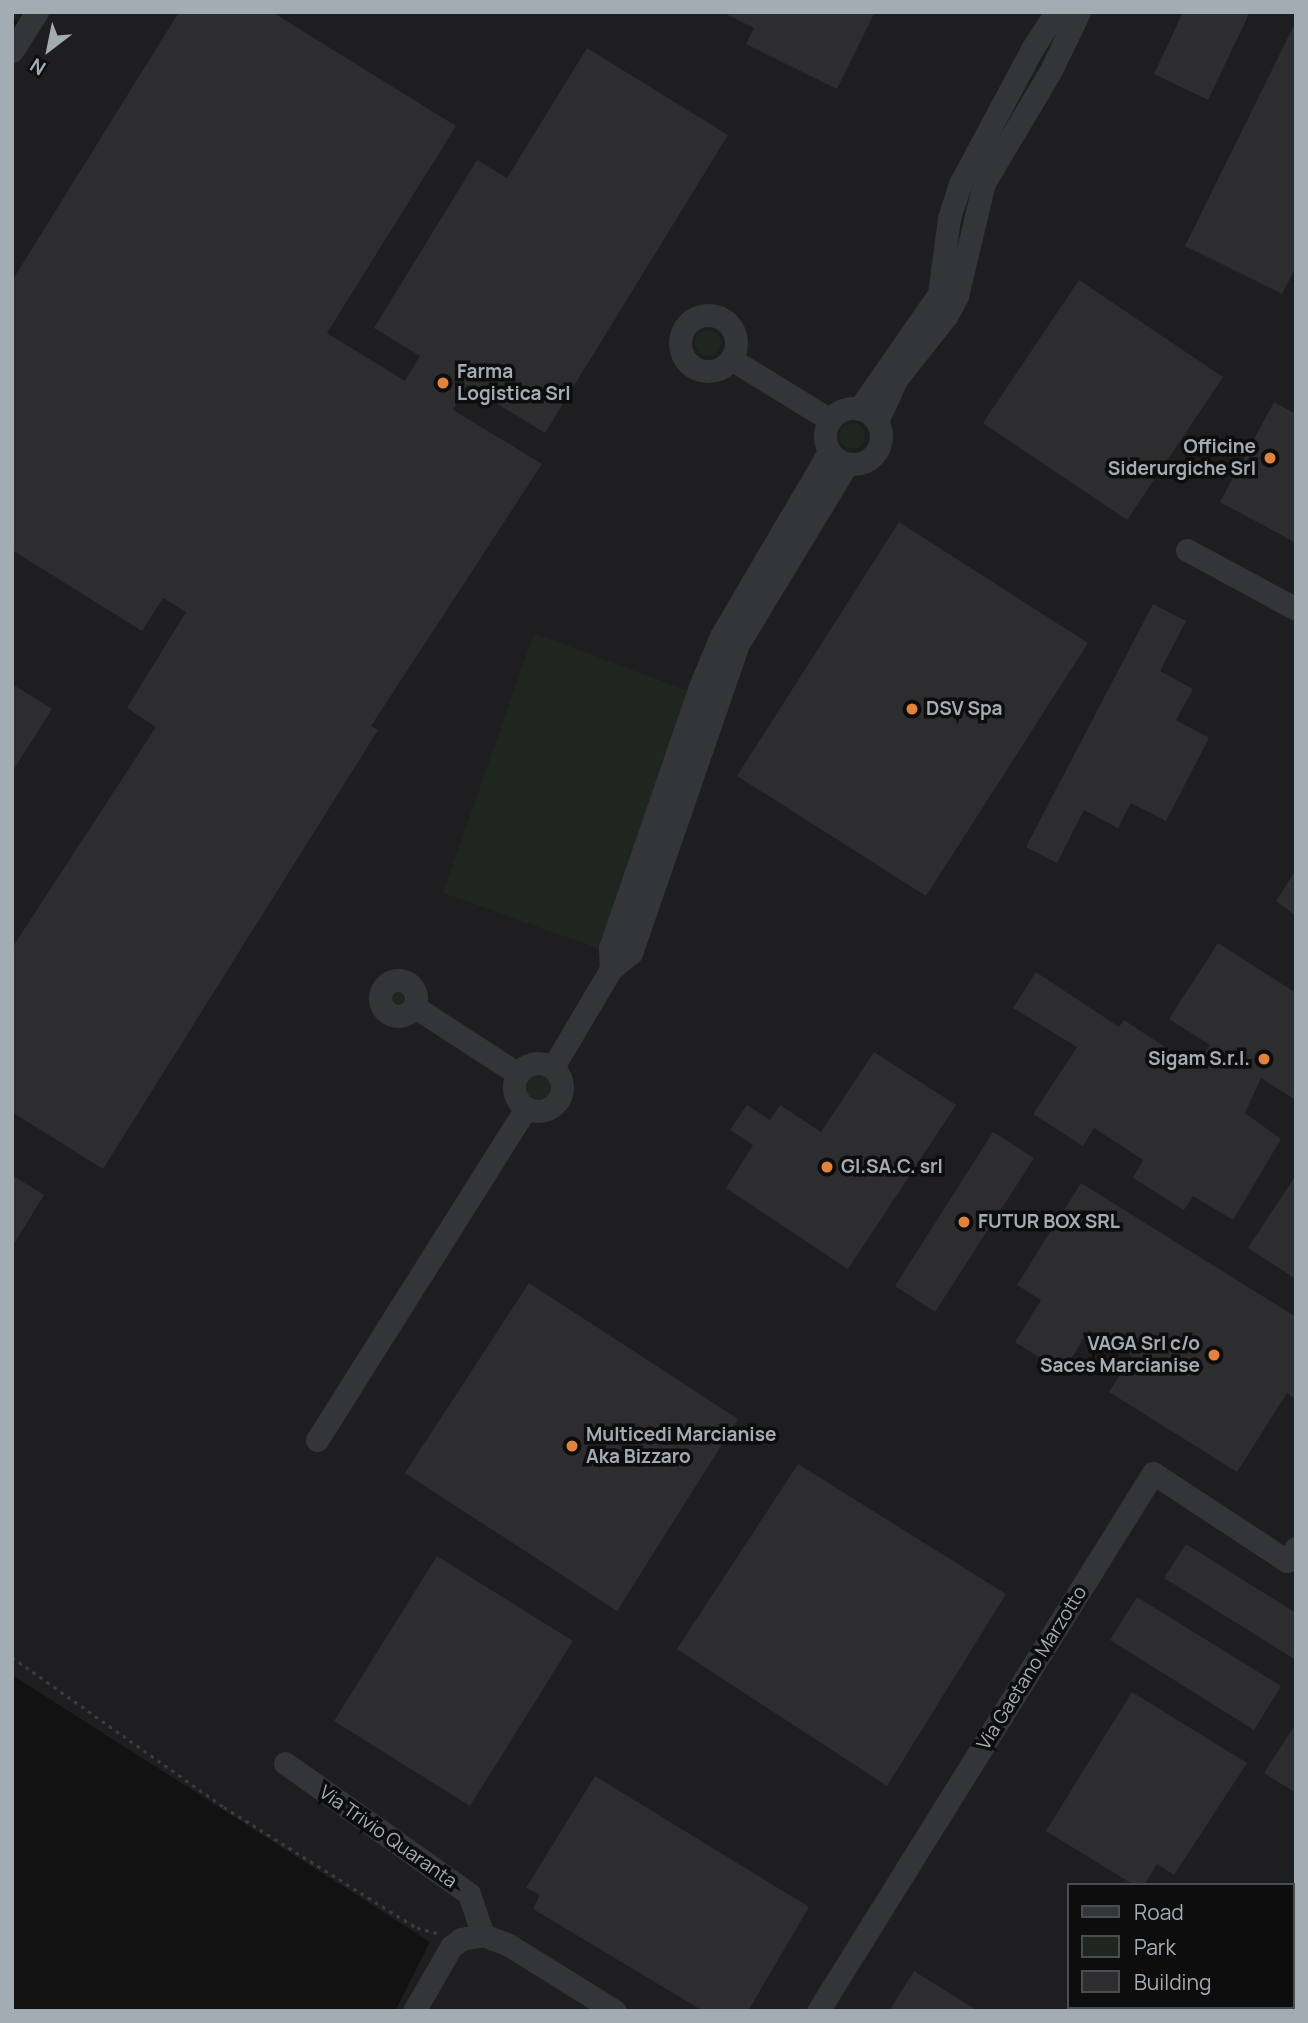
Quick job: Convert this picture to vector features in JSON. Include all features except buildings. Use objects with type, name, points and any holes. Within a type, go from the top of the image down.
[{"type":"street","points":[[12,51],[37,12]]},
{"type":"street","points":[[868,415],[939,294],[949,218],[960,184],[1032,49],[1056,12]]},
{"type":"street","points":[[868,415],[947,315],[957,296],[984,183],[1050,72],[1079,12]]},
{"type":"street","points":[[732,359],[830,420]]},
{"type":"street","points":[[843,410],[868,415],[881,430],[879,448],[866,462],[838,458],[825,436],[830,420],[843,410]]},
{"type":"street","points":[[553,1067],[611,969],[610,948],[699,689],[721,636],[838,458]]},
{"type":"street","points":[[1187,550],[1296,609]]},
{"type":"street","points":[[415,1007],[517,1074]]},
{"type":"street","points":[[537,1062],[553,1067],[562,1081],[560,1098],[548,1109],[540,1111],[526,1108],[516,1096],[517,1074],[537,1062]]},
{"type":"street","points":[[317,1440],[526,1108]]},
{"type":"street","name":"Via Gaetano Marzotto","points":[[818,2011],[1153,1473],[1287,1561],[1296,1548]]},
{"type":"street","name":"Via Trivio Quaranta","points":[[285,1763],[469,1894],[472,1937]]},
{"type":"street","points":[[414,2011],[451,1947],[472,1937],[507,1944],[615,2011]]},
{"type":"path","points":[[12,1657],[224,1807],[417,1927],[472,1937]]},
{"type":"shaded area","points":[[12,12],[1296,12],[1296,2011],[395,2011],[430,1942],[12,1675],[12,43],[23,26],[12,18]]},
{"type":"green space","points":[[708,330],[717,334],[721,343],[717,352],[708,356],[699,352],[695,343],[699,334]]},
{"type":"green space","points":[[852,423],[861,427],[865,436],[861,445],[852,449],[843,445],[839,436],[843,427]]},
{"type":"green space","points":[[534,633],[691,692],[603,950],[443,893]]},
{"type":"green space","points":[[398,987],[406,990],[409,998],[406,1006],[398,1009],[390,1006],[387,998],[390,990]]},
{"type":"green space","points":[[538,1069],[551,1074],[556,1087],[551,1100],[538,1105],[525,1100],[520,1087],[525,1074]]},
{"type":"place","name":"Farma Logistica Srl","points":[[443,383]]},
{"type":"place","name":"Officine Siderurgiche Srl","points":[[1270,458]]},
{"type":"place","name":"DSV Spa","points":[[912,709]]},
{"type":"place","name":"Sigam S.r.l.","points":[[1264,1059]]},
{"type":"place","name":"GI.SA.C. srl","points":[[827,1167]]},
{"type":"place","name":"FUTUR BOX SRL","points":[[964,1222]]},
{"type":"place","name":"VAGA Srl c/o Saces Marcianise","points":[[1214,1355]]},
{"type":"place","name":"Multicedi Marcianise Aka Bizzaro","points":[[572,1446]]}]
